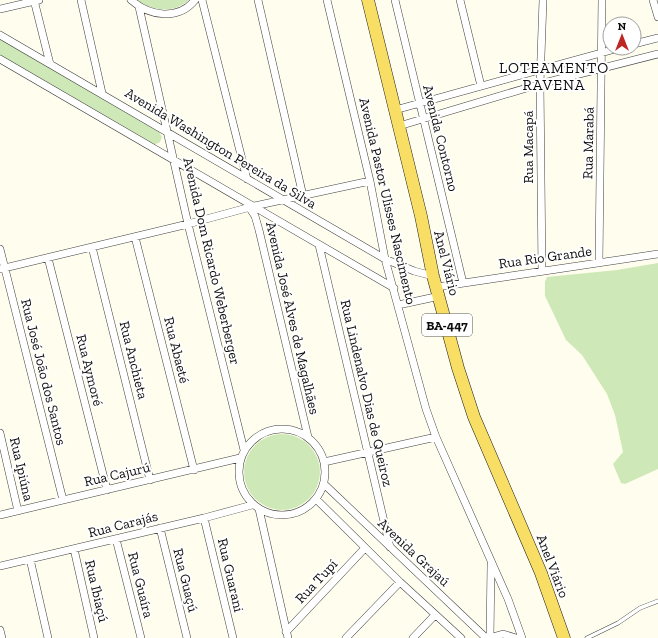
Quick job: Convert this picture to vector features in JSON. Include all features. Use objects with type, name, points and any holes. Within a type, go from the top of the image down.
[{"type":"main road","name":"Anel Viário","points":[[368,0],[421,216],[436,286],[458,368],[474,417],[541,573],[564,638]]},
{"type":"street","points":[[0,9],[36,0],[50,64]]},
{"type":"street","points":[[81,0],[102,93]]},
{"type":"street","points":[[131,0],[139,7],[150,12],[161,14],[173,13],[184,9],[195,0]]},
{"type":"street","points":[[202,0],[247,179]]},
{"type":"street","points":[[258,0],[304,196]]},
{"type":"street","name":"Avenida Pastor Ulisses Nascimento","points":[[327,0],[370,181],[385,259],[426,409],[436,437],[508,599],[522,638]]},
{"type":"street","name":"Avenida Contorno","points":[[395,0],[463,282]]},
{"type":"street","points":[[460,0],[481,86]]},
{"type":"street","name":"Rua Macapá","points":[[542,271],[540,84],[543,0]]},
{"type":"street","name":"Rua Marabá","points":[[599,263],[602,0]]},
{"type":"street","points":[[653,0],[658,17]]},
{"type":"street","name":"Avenida Dom Ricardo Weberberger","points":[[139,7],[188,224],[244,450]]},
{"type":"street","name":"Avenida Washington Pereira da Silva","points":[[0,35],[385,259],[414,271],[436,286]]},
{"type":"street","points":[[642,42],[658,38]]},
{"type":"street","points":[[394,110],[601,53]]},
{"type":"street","points":[[399,126],[540,84],[658,54]]},
{"type":"street","points":[[0,59],[251,207],[394,288]]},
{"type":"street","points":[[2,269],[188,224],[283,199],[304,196],[370,181]]},
{"type":"street","name":"Avenida José Alves de Magalhães","points":[[251,207],[259,230],[308,437]]},
{"type":"street","name":"Rua Abaeté","points":[[135,237],[194,470]]},
{"type":"street","name":"Rua Lindenalvo Dias de Queiroz","points":[[319,245],[390,547]]},
{"type":"street","name":"Rua Anchieta","points":[[92,247],[150,480]]},
{"type":"street","name":"Rua José João dos Santos","points":[[0,250],[2,269],[63,500]]},
{"type":"street","name":"Rua Rio Grande","points":[[398,304],[436,286],[658,254]]},
{"type":"street","name":"Rua Aymoré","points":[[48,258],[107,490]]},
{"type":"street","points":[[285,429],[297,431],[308,437],[321,452],[326,473],[324,484],[316,499],[304,510],[289,515],[274,515],[252,505],[243,493],[239,481],[238,469],[240,458],[251,441],[261,434],[273,430],[285,429]]},
{"type":"street","name":"Rua Ipiúna","points":[[0,433],[18,511]]},
{"type":"street","points":[[324,462],[368,454],[436,437]]},
{"type":"street","name":"Rua Cajurú","points":[[0,515],[240,458]]},
{"type":"street","name":"Avenida Grajaú","points":[[324,484],[488,638]]},
{"type":"street","points":[[316,499],[400,582],[461,638]]},
{"type":"street","name":"Rua Carajás","points":[[0,566],[204,518],[252,505]]},
{"type":"street","points":[[259,509],[287,635]]},
{"type":"street","name":"Rua Guarani","points":[[204,518],[233,638]]},
{"type":"street","name":"Rua Guaçú","points":[[160,528],[187,638]]},
{"type":"street","name":"Rua Guaíra","points":[[116,539],[141,638]]},
{"type":"street","name":"Rua Tupí","points":[[287,635],[365,548]]},
{"type":"street","name":"Rua Ibiaçú","points":[[74,549],[94,638]]},
{"type":"street","points":[[30,559],[48,638]]},
{"type":"street","points":[[491,562],[488,638],[504,634],[516,638]]},
{"type":"street","points":[[346,638],[400,582]]},
{"type":"street","points":[[413,638],[435,615]]},
{"type":"street","points":[[0,630],[2,638]]},
{"type":"lane","points":[[587,638],[618,623],[640,608],[658,601]]},
{"type":"green space","points":[[137,0],[189,0],[170,9],[156,9]]},
{"type":"green space","points":[[0,39],[159,132],[162,137],[160,142],[154,145],[0,55]]},
{"type":"green space","points":[[658,263],[658,469],[625,484],[621,483],[613,464],[623,452],[615,415],[607,394],[582,355],[566,340],[545,296],[545,282],[547,277],[617,270]]},
{"type":"green space","points":[[282,434],[297,437],[309,445],[317,457],[320,472],[317,487],[309,499],[297,507],[282,510],[267,507],[255,499],[247,487],[244,472],[247,457],[255,445],[267,437]]},
{"type":"district","name":"LOTEAMENTO RAVENA","points":[[554,76]]}]
